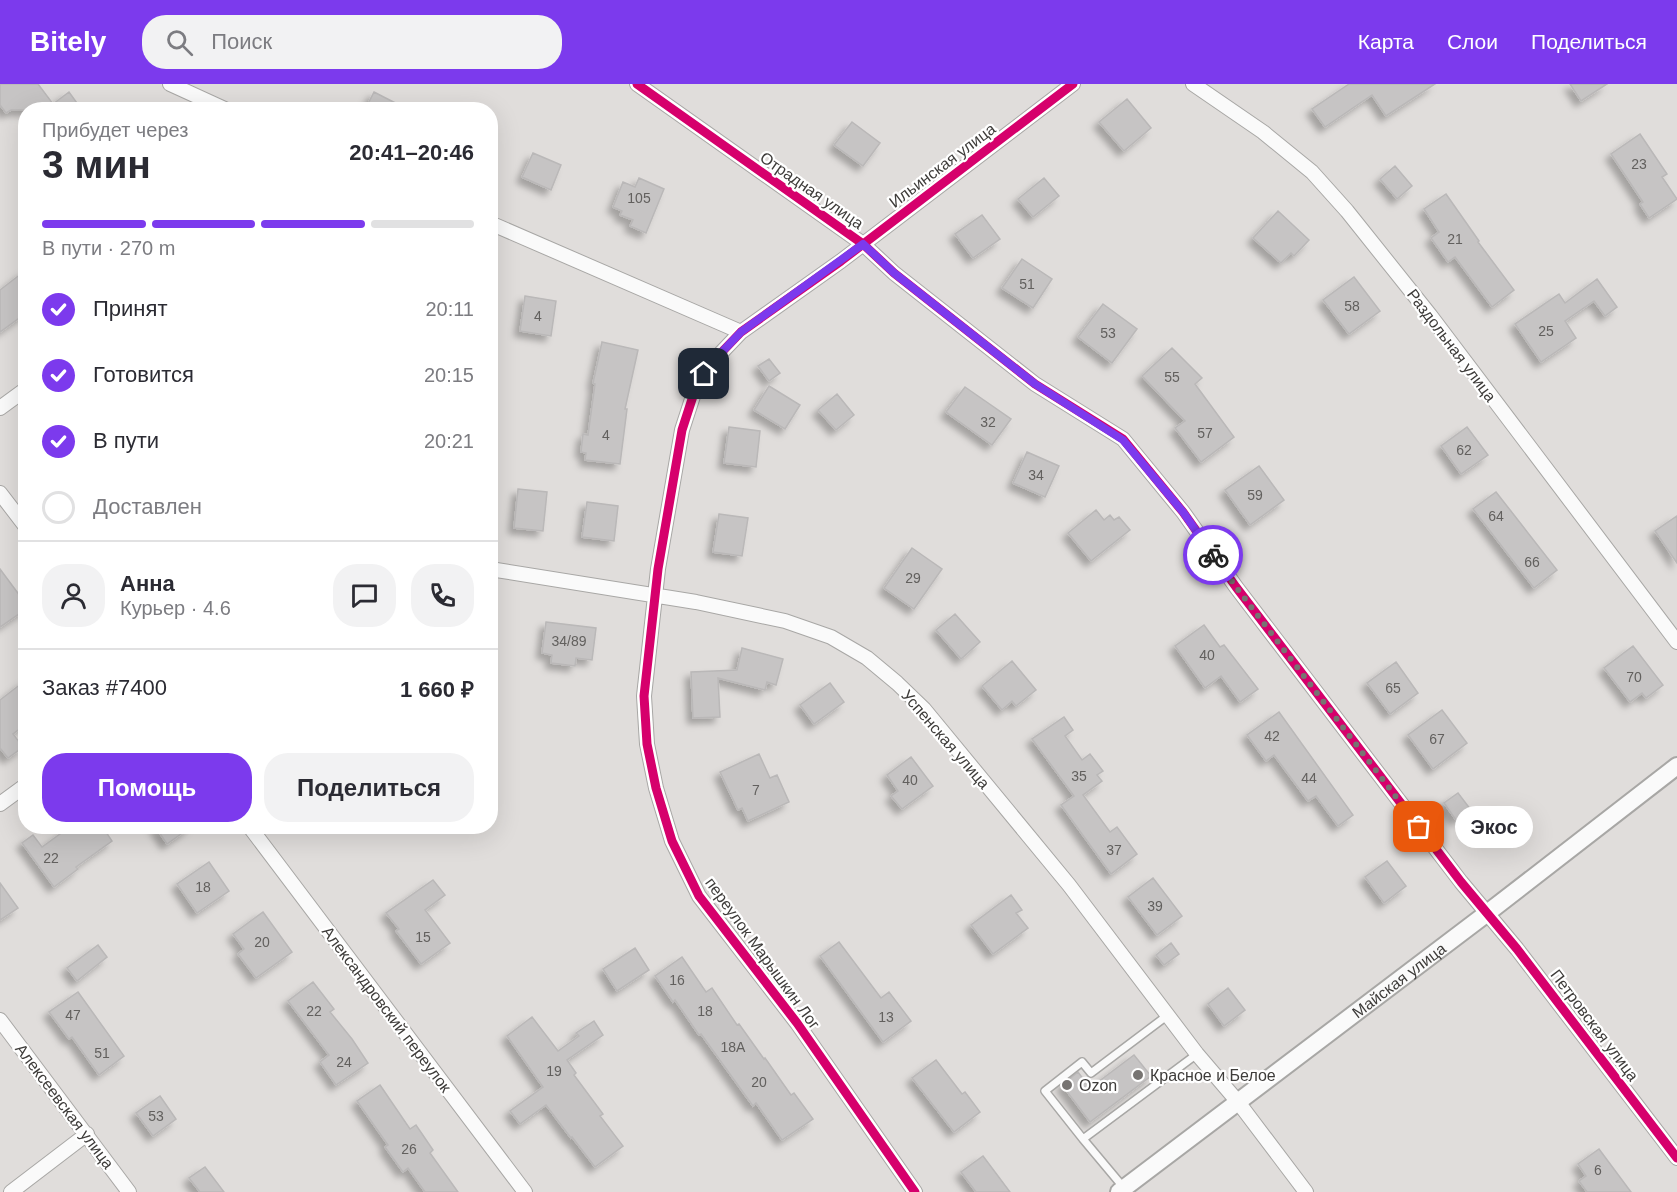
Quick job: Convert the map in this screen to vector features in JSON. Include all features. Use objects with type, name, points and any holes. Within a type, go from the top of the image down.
[{"type":"street","points":[[170,84],[209,102]]},
{"type":"street","name":"Отрадная улица","points":[[637,84],[863,244],[894,273],[1035,384],[1123,440],[1183,512],[1236,587],[1486,914]]},
{"type":"street","name":"Ильинская улица","points":[[741,332],[863,244],[1073,84]]},
{"type":"street","name":"Раздольная улица","points":[[1192,84],[1263,132],[1312,172],[1333,195],[1430,315],[1677,642]]},
{"type":"street","points":[[498,226],[741,332]]},
{"type":"street","name":"переулок Марышкин Лог","points":[[741,332],[704,374],[694,393],[682,430],[658,569],[644,696],[648,744],[656,788],[672,841],[699,896],[797,1023],[915,1192]]},
{"type":"street","points":[[0,408],[18,395]]},
{"type":"street","points":[[0,493],[18,517]]},
{"type":"street","name":"Успенская улица","points":[[498,570],[696,602],[785,621],[831,638],[867,658],[924,709],[1069,885],[1197,1054],[1239,1102],[1306,1192]]},
{"type":"street","name":"Майская улица","points":[[1122,1190],[1486,914],[1677,765]]},
{"type":"street","points":[[0,804],[18,791]]},
{"type":"street","name":"Александровский переулок","points":[[255,834],[525,1192]]},
{"type":"street","name":"Петровская улица","points":[[1486,914],[1517,949],[1677,1158]]},
{"type":"street","name":"Алексеевская улица","points":[[0,1020],[129,1192]]},
{"type":"street","points":[[10,1192],[87,1134]]},
{"type":"lane","points":[[1122,1190],[1045,1091],[1082,1062],[1091,1073],[1168,1015]]},
{"type":"lane","points":[[1083,1139],[1197,1054]]},
{"type":"building","points":[[0,84],[38,84],[52,102],[18,102],[18,110],[6,113],[0,105]]},
{"type":"building","points":[[1349,84],[1435,84],[1386,116],[1372,95],[1325,127],[1312,109]]},
{"type":"building","points":[[1570,84],[1607,84],[1581,101]]},
{"type":"building","points":[[69,92],[76,102],[56,102]]},
{"type":"building","points":[[374,92],[393,102],[369,102]]},
{"type":"building","points":[[1127,99],[1151,128],[1124,151],[1099,122]]},
{"type":"building","points":[[852,122],[880,143],[863,166],[834,145]]},
{"type":"building","points":[[1640,134],[1667,174],[1662,177],[1677,199],[1649,218],[1640,204],[1643,202],[1611,154]]},
{"type":"building","points":[[533,153],[561,165],[551,190],[522,177]]},
{"type":"building","points":[[1395,166],[1412,186],[1397,199],[1380,179]]},
{"type":"building","points":[[639,178],[664,189],[646,233],[630,226],[633,220],[620,215],[622,211],[613,207],[623,182],[635,187]]},
{"type":"building","points":[[1044,178],[1059,196],[1033,217],[1018,199]]},
{"type":"building","points":[[1446,194],[1514,290],[1492,307],[1455,257],[1448,262],[1431,238],[1439,232],[1424,209]]},
{"type":"building","points":[[1278,211],[1309,240],[1294,256],[1291,253],[1281,263],[1253,238]]},
{"type":"building","points":[[982,215],[1000,239],[973,258],[955,234]]},
{"type":"building","points":[[1022,259],[1052,279],[1033,308],[1002,288]]},
{"type":"building","points":[[18,276],[18,319],[0,332],[0,290]]},
{"type":"building","points":[[1354,277],[1380,311],[1349,334],[1323,300]]},
{"type":"building","points":[[1597,279],[1617,307],[1605,316],[1594,301],[1565,321],[1576,338],[1541,362],[1515,324],[1559,294],[1565,303]]},
{"type":"building","points":[[525,296],[556,301],[551,336],[520,331]]},
{"type":"building","points":[[1103,304],[1137,329],[1112,363],[1078,337]]},
{"type":"building","points":[[602,342],[638,350],[625,409],[627,409],[620,464],[585,460],[586,453],[581,452],[583,434],[588,435],[595,384],[593,383]]},
{"type":"building","points":[[1172,348],[1202,378],[1195,384],[1234,437],[1201,462],[1175,428],[1185,421],[1142,376]]},
{"type":"building","points":[[769,359],[780,373],[769,381],[758,366]]},
{"type":"building","points":[[769,386],[800,405],[785,429],[754,410]]},
{"type":"building","points":[[965,387],[1011,419],[992,445],[946,412]]},
{"type":"building","points":[[837,394],[854,415],[836,430],[818,410]]},
{"type":"building","points":[[729,427],[760,431],[756,467],[724,463]]},
{"type":"building","points":[[1467,427],[1488,455],[1461,474],[1441,446]]},
{"type":"building","points":[[1027,452],[1059,466],[1045,497],[1013,483]]},
{"type":"building","points":[[1259,466],[1284,500],[1250,525],[1225,490]]},
{"type":"building","points":[[518,489],[547,492],[543,531],[514,528]]},
{"type":"building","points":[[1496,492],[1557,570],[1534,588],[1473,509]]},
{"type":"building","points":[[587,502],[618,506],[614,541],[582,537]]},
{"type":"building","points":[[1096,510],[1104,520],[1110,515],[1114,520],[1119,517],[1130,530],[1091,561],[1068,533]]},
{"type":"building","points":[[719,514],[748,518],[742,556],[713,552]]},
{"type":"building","points":[[1677,516],[1677,563],[1655,531]]},
{"type":"building","points":[[912,548],[942,569],[914,609],[884,588]]},
{"type":"building","points":[[0,569],[18,593],[18,615],[0,627]]},
{"type":"building","points":[[955,614],[980,642],[961,659],[936,630]]},
{"type":"building","points":[[546,622],[596,628],[592,660],[576,658],[575,666],[551,663],[552,655],[542,653]]},
{"type":"building","points":[[1204,625],[1220,647],[1224,645],[1258,689],[1240,702],[1221,676],[1205,688],[1175,646]]},
{"type":"building","points":[[1633,646],[1663,685],[1646,698],[1642,693],[1630,702],[1604,668]]},
{"type":"building","points":[[742,648],[783,659],[776,685],[767,682],[765,690],[718,678],[720,717],[693,718],[691,672],[737,670]]},
{"type":"building","points":[[1012,661],[1036,690],[1016,706],[1012,701],[1002,710],[982,686]]},
{"type":"building","points":[[1396,662],[1418,693],[1390,714],[1367,683]]},
{"type":"building","points":[[830,683],[844,702],[814,724],[800,705]]},
{"type":"building","points":[[18,686],[18,730],[13,734],[18,740],[18,751],[8,758],[0,748],[0,700]]},
{"type":"building","points":[[1442,710],[1467,743],[1433,769],[1408,735]]},
{"type":"building","points":[[1279,712],[1353,815],[1338,826],[1316,796],[1308,801],[1274,755],[1266,761],[1247,735]]},
{"type":"building","points":[[1064,717],[1073,730],[1065,736],[1082,760],[1090,754],[1103,771],[1097,775],[1102,781],[1083,795],[1110,832],[1117,827],[1137,854],[1111,874],[1061,805],[1074,796],[1032,739]]},
{"type":"building","points":[[759,754],[770,778],[777,775],[789,802],[748,821],[742,808],[738,810],[720,772]]},
{"type":"building","points":[[911,757],[933,786],[902,809],[891,796],[898,791],[887,775]]},
{"type":"building","points":[[1458,793],[1471,810],[1456,820],[1444,803]]},
{"type":"building","points":[[60,834],[107,834],[112,841],[76,867],[78,869],[54,887],[22,843],[33,835],[42,847]]},
{"type":"building","points":[[160,834],[181,834],[167,844]]},
{"type":"building","points":[[1387,861],[1406,886],[1384,903],[1365,877]]},
{"type":"building","points":[[209,862],[229,891],[197,913],[177,884]]},
{"type":"building","points":[[1153,878],[1182,916],[1157,935],[1128,897]]},
{"type":"building","points":[[433,880],[445,895],[425,910],[450,943],[421,964],[396,931],[399,929],[386,913]]},
{"type":"building","points":[[0,883],[18,908],[0,920]]},
{"type":"building","points":[[1011,895],[1022,910],[1016,913],[1028,928],[993,954],[971,925]]},
{"type":"building","points":[[263,912],[292,952],[256,978],[238,954],[244,949],[233,934]]},
{"type":"building","points":[[839,942],[881,998],[889,992],[911,1021],[883,1042],[820,956]]},
{"type":"building","points":[[1171,943],[1179,954],[1164,965],[1156,955]]},
{"type":"building","points":[[98,945],[107,957],[77,981],[67,968]]},
{"type":"building","points":[[635,948],[649,970],[617,991],[603,969]]},
{"type":"building","points":[[682,957],[706,992],[712,988],[737,1025],[739,1024],[791,1095],[794,1093],[813,1119],[782,1140],[756,1103],[753,1106],[701,1034],[699,1035],[655,976]]},
{"type":"building","points":[[313,982],[334,1009],[330,1012],[368,1063],[336,1085],[320,1062],[329,1055],[288,1001]]},
{"type":"building","points":[[1228,988],[1245,1010],[1224,1026],[1208,1004]]},
{"type":"building","points":[[78,992],[124,1056],[99,1075],[72,1037],[69,1039],[49,1012]]},
{"type":"building","points":[[532,1017],[558,1051],[579,1036],[576,1033],[594,1021],[603,1035],[567,1060],[576,1073],[574,1075],[603,1114],[600,1116],[623,1146],[595,1167],[546,1105],[520,1124],[510,1111],[543,1087],[507,1036]]},
{"type":"building","points":[[1134,1055],[1151,1076],[1090,1122],[1062,1085],[1078,1072],[1090,1088]]},
{"type":"building","points":[[936,1060],[962,1094],[965,1092],[980,1112],[954,1132],[912,1078]]},
{"type":"building","points":[[380,1085],[410,1129],[416,1125],[433,1150],[430,1153],[458,1192],[425,1192],[408,1168],[403,1172],[385,1147],[388,1145],[357,1101]]},
{"type":"building","points":[[160,1096],[176,1119],[153,1136],[136,1113]]},
{"type":"building","points":[[1599,1149],[1631,1192],[1587,1192],[1579,1181],[1586,1176],[1578,1164]]},
{"type":"building","points":[[983,1156],[1010,1192],[976,1192],[961,1172]]},
{"type":"building","points":[[205,1167],[224,1192],[200,1192],[189,1178]]},
{"type":"cycle path","points":[[637,84],[863,244],[894,273],[1035,384],[1123,439],[1183,512],[1236,587],[1461,882],[1517,949],[1677,1158]]},
{"type":"cycle path","points":[[915,1192],[797,1023],[699,896],[672,841],[656,788],[647,744],[644,696],[658,569],[682,430],[694,393],[704,374],[719,355],[741,332],[841,261],[1073,84]]},
{"type":"way so far","points":[[1213,555],[1419,827]]},
{"type":"place","name":"Экос","points":[[1419,827]]},
{"type":"place","name":"Красное и Белое","points":[[1138,1075]]},
{"type":"place","name":"Ozon","points":[[1067,1085]]},
{"type":"route","points":[[704,374],[741,332],[863,244],[894,273],[1035,384],[1123,440],[1183,512],[1213,555]]}]
